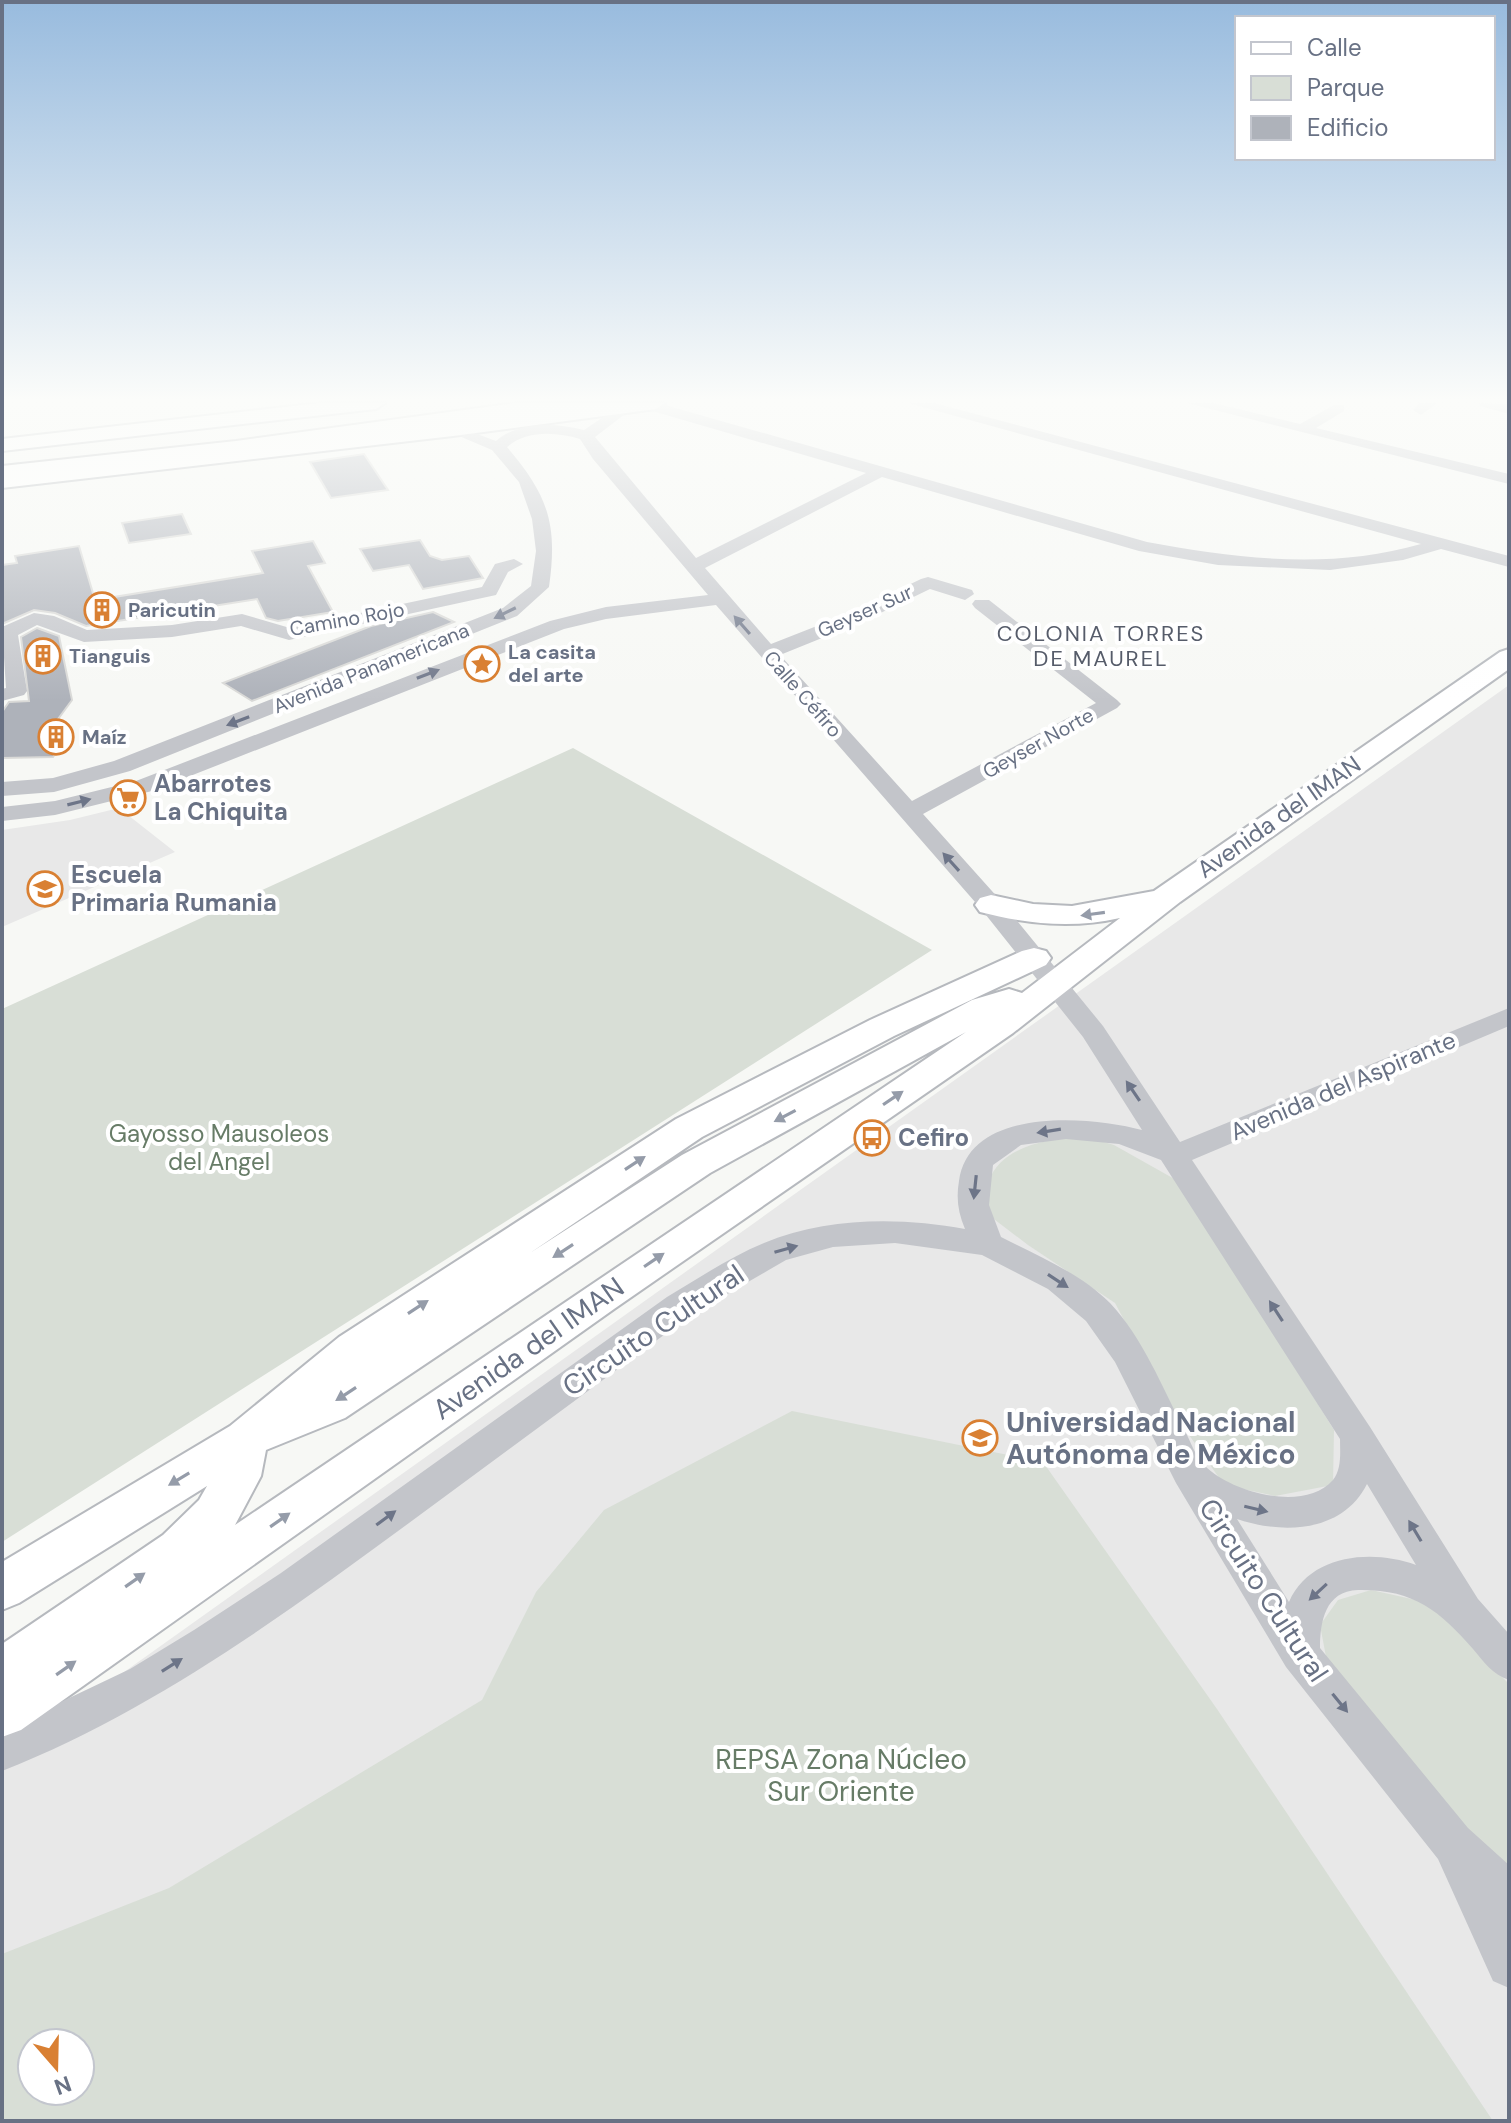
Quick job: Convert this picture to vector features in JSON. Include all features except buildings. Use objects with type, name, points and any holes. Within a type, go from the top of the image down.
[{"type":"main road","name":"Avenida del IMAN","points":[[2,1588],[246,1439],[329,1405],[696,1164],[1045,972],[1169,895],[1509,657]]},
{"type":"main road","points":[[991,905],[1021,913],[1075,917],[1098,915],[1169,895]]},
{"type":"main road","name":"Avenida del IMAN","points":[[2,1713],[1045,972]]},
{"type":"main road","points":[[2,1673],[180,1550],[216,1514],[238,1476],[246,1439]]},
{"type":"street","points":[[535,502],[541,519],[549,599],[574,612],[606,613]]},
{"type":"street","name":"Calle Céfiro","points":[[638,502],[907,813],[991,905],[1045,972]]},
{"type":"street","points":[[693,567],[821,502]]},
{"type":"street","points":[[986,502],[1145,547],[1220,561],[1323,565],[1408,555],[1439,544]]},
{"type":"street","points":[[1283,502],[1509,562]]},
{"type":"street","name":"Camino Rojo","points":[[2,695],[17,691],[8,632],[34,619],[47,620],[84,636],[172,631],[242,620],[289,634],[489,591],[501,568],[514,564]]},
{"type":"street","name":"Geyser Sur","points":[[767,653],[857,617],[928,583],[973,599]]},
{"type":"street","name":"Avenida Panamericana","points":[[2,789],[54,785],[122,766],[510,612],[526,601],[549,599]]},
{"type":"street","name":"Avenida Panamericana","points":[[2,814],[55,808],[144,786],[557,625],[606,613],[720,599]]},
{"type":"street","name":"Geyser Norte","points":[[907,813],[1110,704],[973,599]]},
{"type":"street","points":[[370,669],[368,677],[373,684],[396,686]]},
{"type":"street","points":[[320,688],[349,689],[356,696],[355,702]]},
{"type":"street","points":[[1045,972],[1093,1032],[1177,1155],[1358,1437],[1464,1611],[1509,1662]]},
{"type":"street","name":"Avenida del Aspirante","points":[[1177,1155],[1509,1016]]},
{"type":"street","points":[[989,1245],[974,1212],[973,1184],[981,1158],[1007,1140],[1053,1128],[1091,1129],[1146,1141],[1177,1155]]},
{"type":"street","name":"Circuito Cultural","points":[[2,1751],[144,1682],[208,1643],[295,1585],[679,1306],[724,1278],[776,1251],[833,1236],[895,1232],[941,1236],[989,1245],[1059,1281],[1098,1312],[1128,1354],[1189,1472],[1300,1654],[1453,1843],[1509,1895]]},
{"type":"street","points":[[1189,1472],[1221,1497],[1241,1506],[1262,1512],[1303,1512],[1322,1507],[1351,1485],[1357,1470],[1358,1437]]},
{"type":"street","points":[[1300,1654],[1297,1634],[1309,1599],[1322,1586],[1348,1575],[1379,1572],[1402,1576],[1445,1596],[1464,1611]]},
{"type":"street","points":[[1453,1843],[1509,1965]]},
{"type":"shaded area","name":"Universidad Nacional Autónoma de México","points":[[1509,685],[1509,2121],[2,2121],[2,1759]]},
{"type":"shaded area","name":"Escuela Primaria Rumania","points":[[119,808],[175,852],[2,927],[2,830],[70,820]]},
{"type":"green space","name":"Gayosso Mausoleos del Angel","points":[[573,748],[932,950],[2,1542],[2,1009]]},
{"type":"green space","points":[[1080,1135],[1114,1145],[1178,1181],[1334,1430],[1333,1485],[1275,1496],[1224,1485],[1173,1412],[1115,1303],[986,1213],[989,1181],[1004,1160],[1027,1147]]},
{"type":"green space","name":"REPSA Zona Núcleo Sur Oriente","points":[[792,1411],[1043,1462],[1217,1709],[1493,2121],[2,2121],[2,1954],[169,1888],[482,1700],[536,1592],[604,1510]]},
{"type":"green space","points":[[1371,1590],[1430,1603],[1509,1684],[1509,1869],[1484,1848],[1327,1662],[1320,1625],[1338,1600]]},
{"type":"place","name":"Paricutin","points":[[102,610]]},
{"type":"place","name":"Tianguis","points":[[43,656]]},
{"type":"place","name":"La casita del arte","points":[[482,664]]},
{"type":"place","name":"Maíz","points":[[56,737]]},
{"type":"place","name":"Abarrotes La Chiquita","points":[[128,798]]},
{"type":"place","name":"Escuela Primaria Rumania","points":[[45,889]]},
{"type":"place","name":"Cefiro","points":[[872,1138]]},
{"type":"place","name":"Universidad Nacional Autónoma de México","points":[[980,1438]]},
{"type":"district","name":"COLONIA TORRES DE MAUREL","points":[[1101,646]]}]
